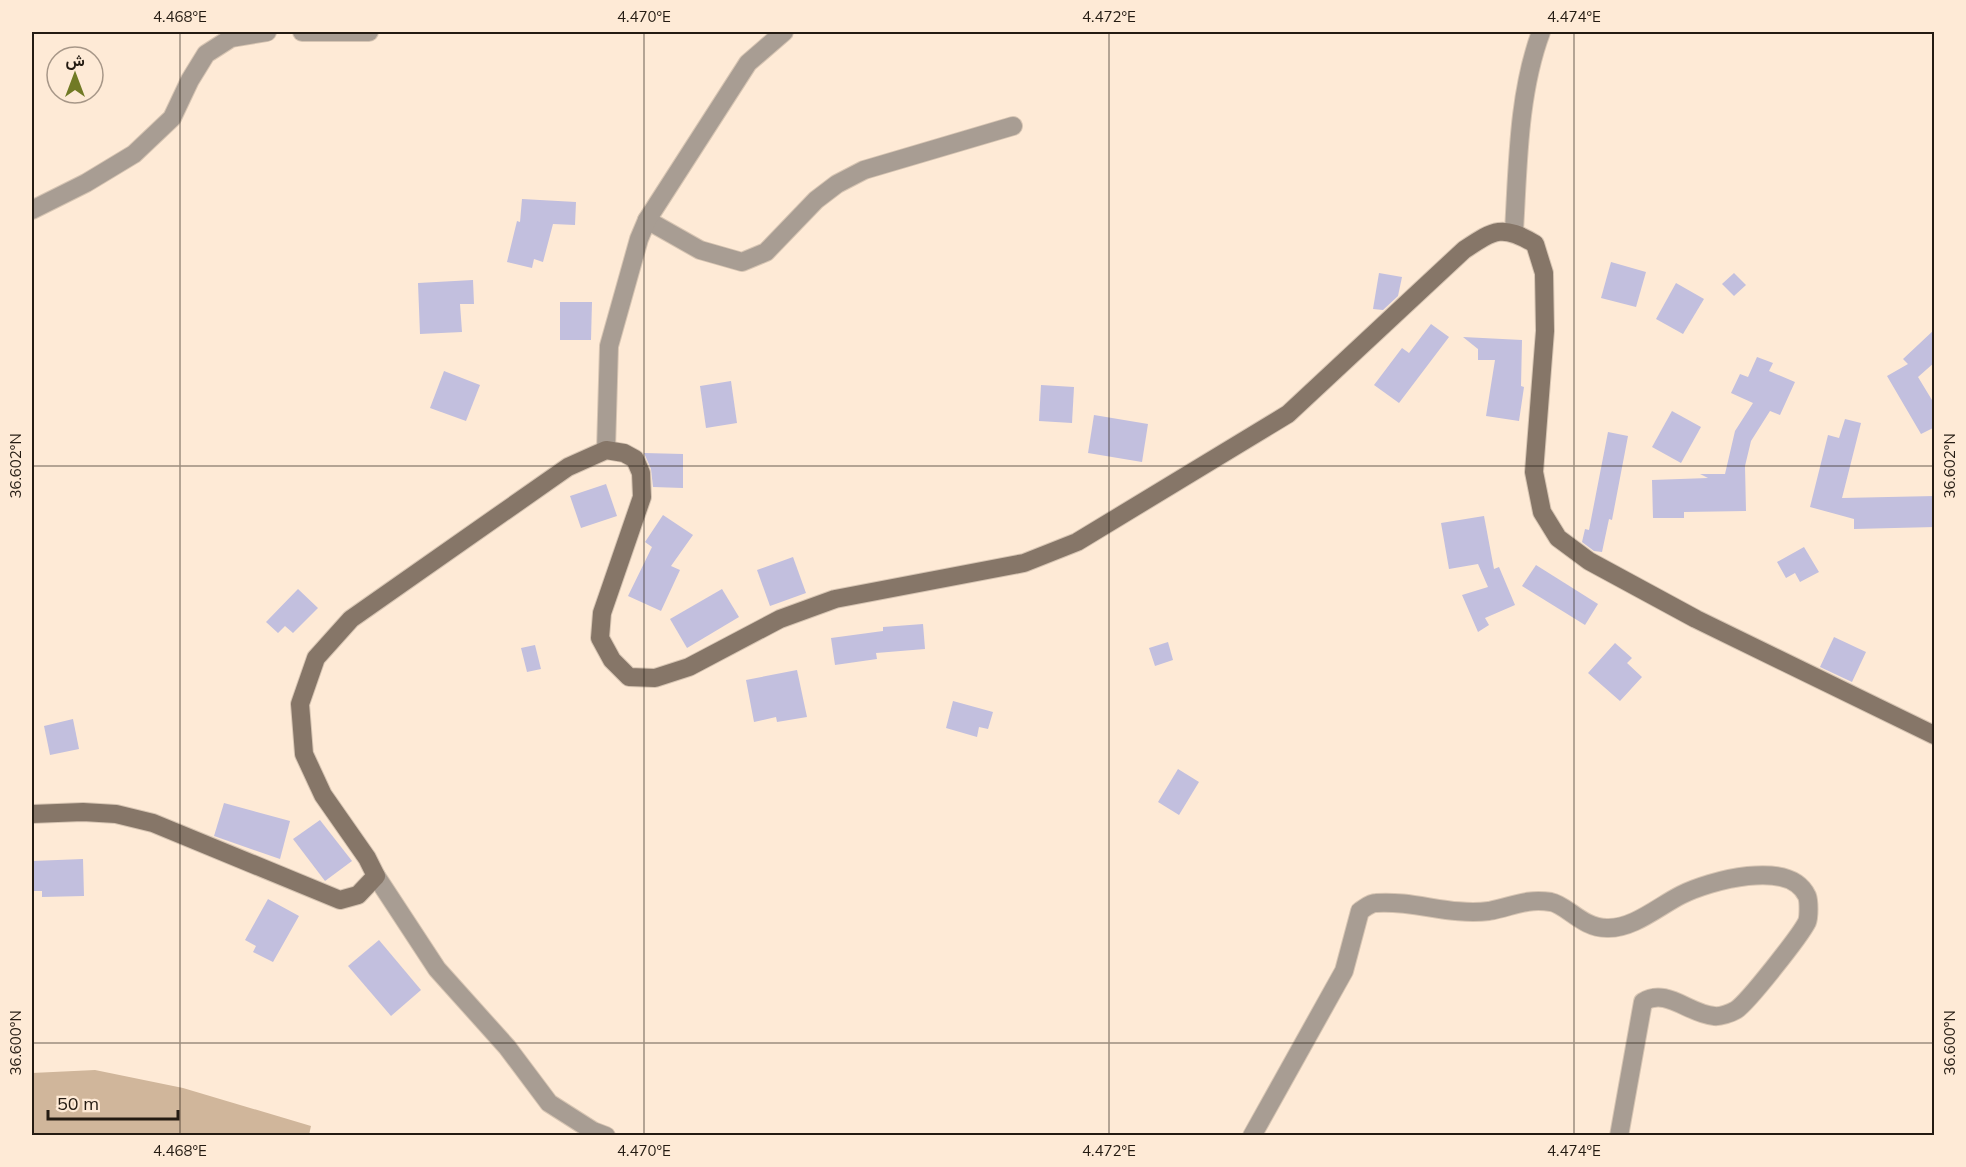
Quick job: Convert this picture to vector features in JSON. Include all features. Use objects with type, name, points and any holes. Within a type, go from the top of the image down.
[{"type":"main road","points":[[32,814],[116,814],[153,823],[340,900],[358,895],[376,876],[367,858],[323,795],[304,754],[300,704],[316,658],[351,619],[568,467],[606,450],[624,453],[635,459],[641,473],[642,497],[602,613],[600,638],[612,660],[629,677],[655,678],[689,667],[780,619],[835,599],[1024,563],[1077,542],[1288,414],[1464,250],[1490,233],[1514,231],[1535,244],[1544,273],[1545,331],[1534,472],[1542,512],[1558,538],[1589,561],[1696,619],[1935,735]]},
{"type":"street","points":[[32,210],[86,183],[134,154],[172,118],[190,80],[206,54],[231,38],[267,32]]},
{"type":"street","points":[[302,32],[369,32]]},
{"type":"street","points":[[606,450],[609,346],[639,239],[647,220],[748,63],[784,32]]},
{"type":"street","points":[[1514,231],[1520,140],[1530,60],[1541,32]]},
{"type":"street","points":[[647,220],[700,250],[742,262],[766,252],[816,200],[837,184],[864,170],[1013,126]]},
{"type":"street","points":[[1252,1136],[1344,971],[1360,911],[1374,903],[1454,912],[1490,911],[1519,901],[1553,903],[1579,921],[1608,928],[1633,922],[1683,894],[1739,877],[1773,875],[1797,884],[1808,897],[1808,921],[1751,996],[1735,1011],[1716,1017],[1687,1008],[1665,997],[1652,996],[1643,1002],[1619,1136]]},
{"type":"street","points":[[376,876],[437,969],[507,1047],[549,1103],[606,1136]]},
{"type":"shaded area","points":[[95,1070],[183,1088],[311,1126],[309,1135],[32,1135],[32,1073]]},
{"type":"building","points":[[522,199],[576,202],[575,225],[553,224],[543,262],[534,259],[532,268],[507,262],[517,221],[520,222]]},
{"type":"building","points":[[1611,262],[1646,272],[1636,307],[1601,298]]},
{"type":"building","points":[[1379,273],[1402,277],[1398,296],[1383,310],[1373,309]]},
{"type":"building","points":[[1734,273],[1746,285],[1734,296],[1722,284]]},
{"type":"building","points":[[473,280],[474,304],[460,304],[462,332],[420,334],[418,283]]},
{"type":"building","points":[[1676,283],[1704,299],[1683,334],[1656,319]]},
{"type":"building","points":[[560,302],[592,302],[591,340],[560,340]]},
{"type":"building","points":[[1431,324],[1449,337],[1399,403],[1374,385],[1402,348],[1409,353]]},
{"type":"building","points":[[1935,329],[1935,362],[1918,377],[1935,405],[1935,427],[1921,434],[1887,376],[1908,364],[1903,359]]},
{"type":"building","points":[[1463,337],[1522,340],[1521,386],[1524,387],[1519,421],[1486,416],[1495,360],[1478,360],[1478,349]]},
{"type":"building","points":[[1757,357],[1773,363],[1769,371],[1795,382],[1780,415],[1770,411],[1751,441],[1745,466],[1746,511],[1684,512],[1684,518],[1653,518],[1652,480],[1708,478],[1700,474],[1725,474],[1735,431],[1753,403],[1731,393],[1740,374],[1748,377]]},
{"type":"building","points":[[444,371],[480,385],[466,421],[430,408]]},
{"type":"building","points":[[731,381],[737,423],[706,428],[700,386]]},
{"type":"building","points":[[1041,385],[1074,387],[1072,423],[1039,421]]},
{"type":"building","points":[[1672,411],[1701,427],[1681,463],[1652,447]]},
{"type":"building","points":[[1094,415],[1148,424],[1142,462],[1088,453]]},
{"type":"building","points":[[1845,419],[1861,423],[1842,498],[1935,496],[1935,527],[1854,529],[1854,519],[1810,507],[1828,435],[1839,438]]},
{"type":"building","points":[[1608,432],[1628,436],[1612,520],[1609,519],[1602,552],[1594,551],[1582,542],[1585,529],[1589,530]]},
{"type":"building","points":[[644,453],[683,454],[683,488],[653,487],[651,469]]},
{"type":"building","points":[[606,484],[617,516],[581,528],[570,496]]},
{"type":"building","points":[[663,515],[693,535],[671,566],[680,570],[661,611],[628,596],[652,547],[645,542]]},
{"type":"building","points":[[1484,516],[1494,569],[1499,567],[1515,605],[1485,618],[1489,625],[1478,632],[1462,595],[1488,587],[1478,564],[1449,569],[1441,523]]},
{"type":"building","points":[[1804,547],[1819,572],[1800,582],[1795,573],[1786,578],[1777,562]]},
{"type":"building","points":[[793,557],[806,593],[770,606],[757,570]]},
{"type":"building","points":[[1536,565],[1598,604],[1585,625],[1522,586]]},
{"type":"building","points":[[298,589],[318,608],[293,633],[285,626],[278,633],[266,622]]},
{"type":"building","points":[[722,589],[739,617],[687,648],[670,619]]},
{"type":"building","points":[[923,624],[925,649],[876,653],[877,659],[835,665],[831,638],[883,631],[883,627]]},
{"type":"building","points":[[1834,637],[1866,652],[1852,682],[1820,667]]},
{"type":"building","points":[[1168,642],[1173,660],[1155,666],[1149,648]]},
{"type":"building","points":[[1615,643],[1632,658],[1627,663],[1642,677],[1620,701],[1588,673]]},
{"type":"building","points":[[535,645],[541,669],[527,672],[521,648]]},
{"type":"building","points":[[797,670],[807,717],[777,722],[776,717],[754,722],[746,680]]},
{"type":"building","points":[[953,701],[993,712],[988,729],[979,727],[977,737],[946,728]]},
{"type":"building","points":[[73,719],[79,749],[50,755],[44,726]]},
{"type":"building","points":[[1178,769],[1199,782],[1179,815],[1158,802]]},
{"type":"building","points":[[224,803],[290,821],[280,859],[214,836]]},
{"type":"building","points":[[320,820],[352,861],[325,881],[293,839]]},
{"type":"building","points":[[83,859],[84,896],[42,897],[42,891],[32,891],[32,861]]},
{"type":"building","points":[[268,899],[299,916],[273,962],[253,952],[256,946],[245,940]]},
{"type":"building","points":[[379,940],[421,990],[391,1016],[348,966]]}]
